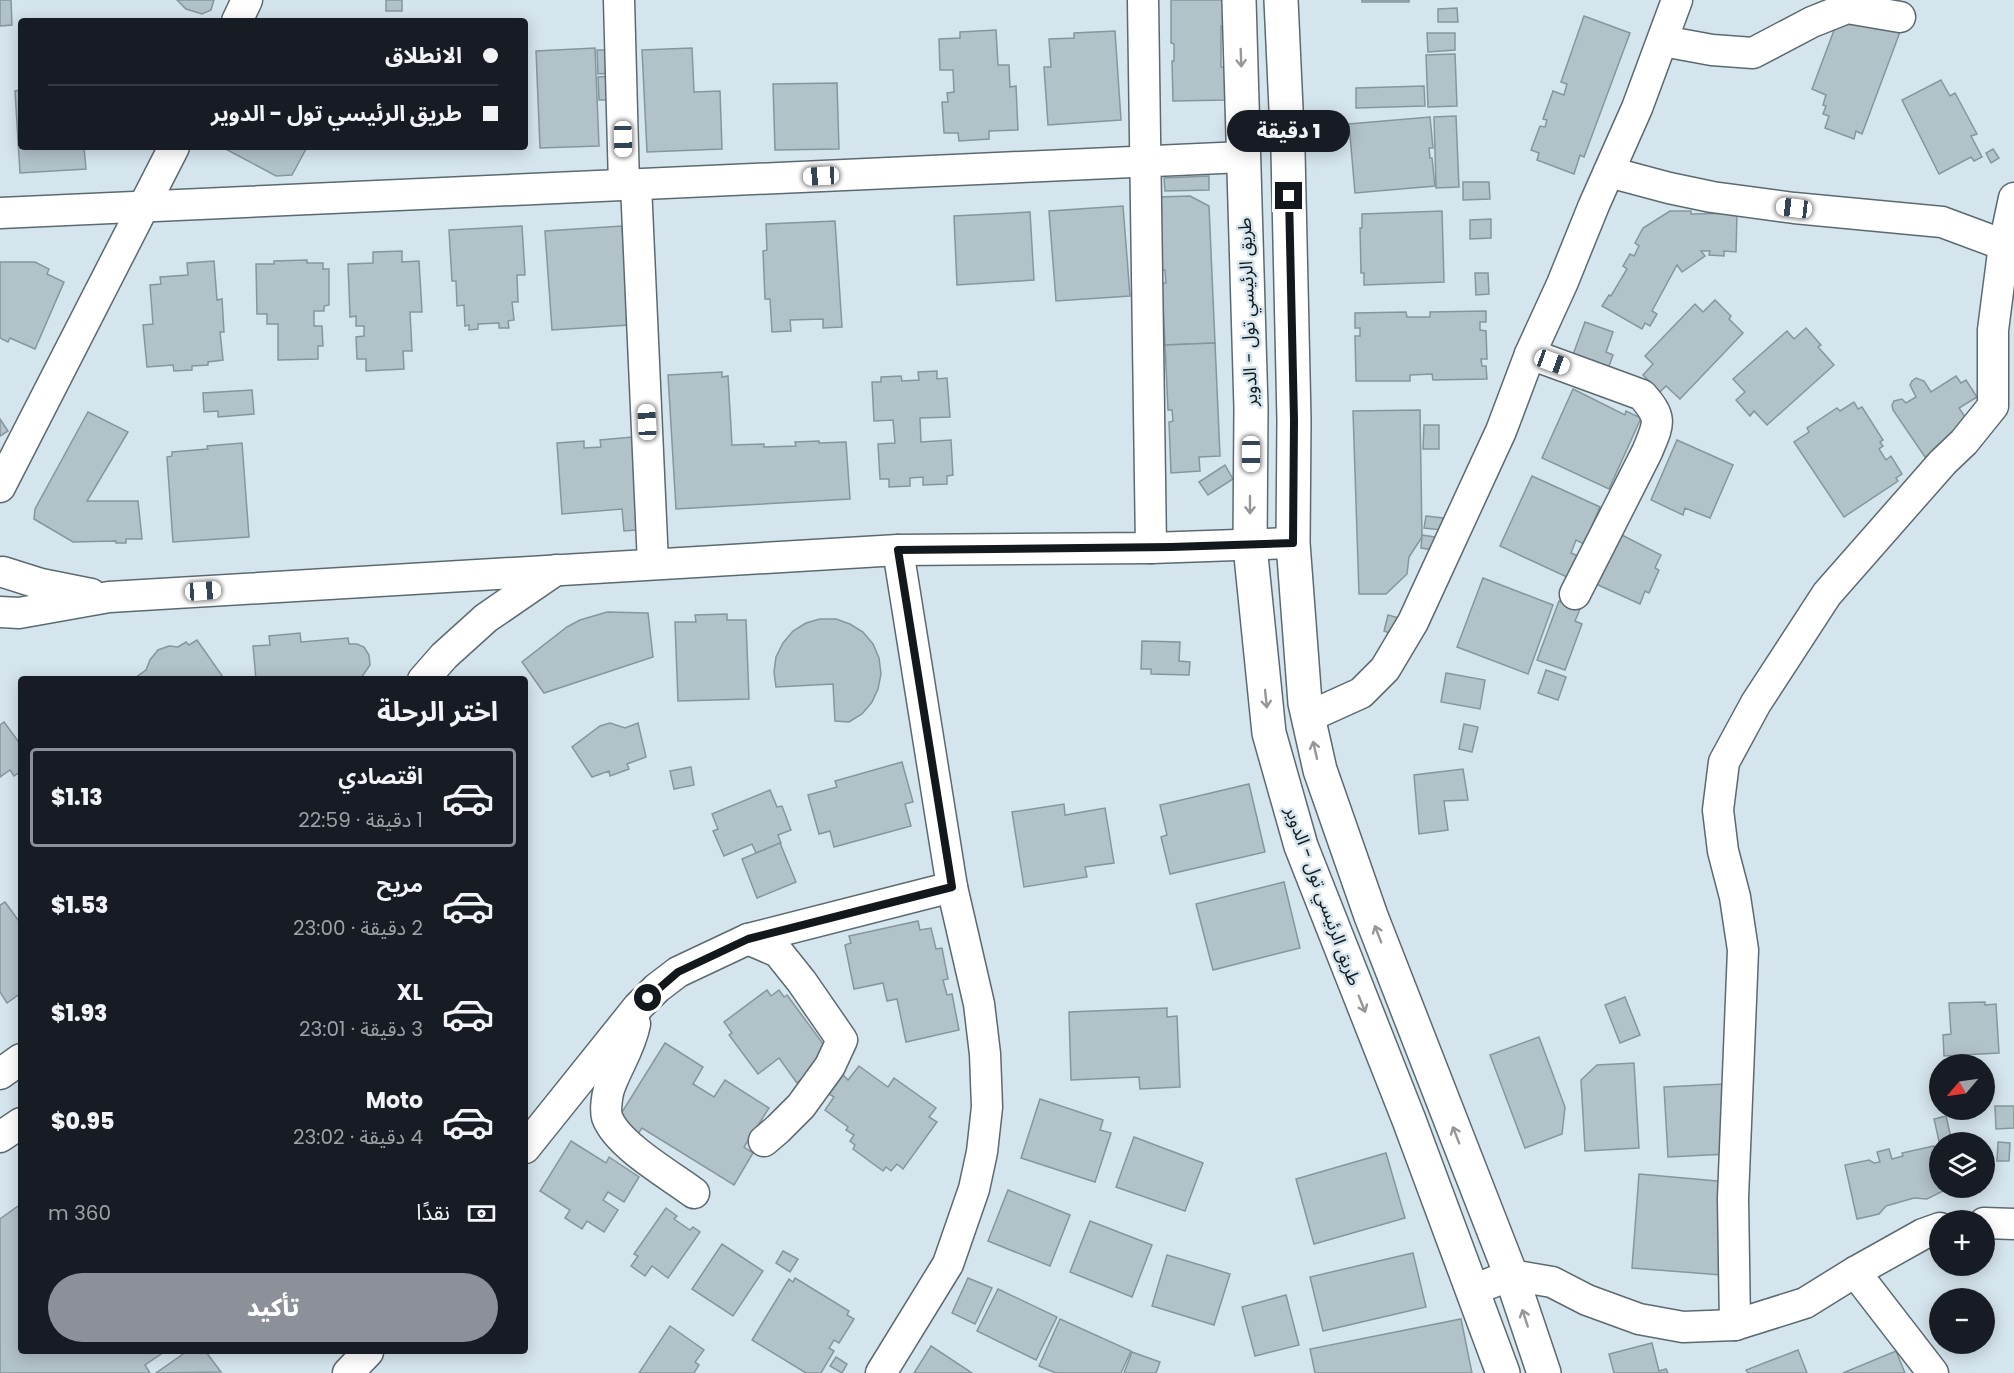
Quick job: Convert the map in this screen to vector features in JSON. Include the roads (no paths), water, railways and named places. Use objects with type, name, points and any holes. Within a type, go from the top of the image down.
[{"type":"main road","name":"طريق الرئيسي تول - الدوير","points":[[1239,0],[1251,408],[1250,546],[1269,733],[1301,846],[1409,1120],[1503,1373]]},
{"type":"main road","points":[[1281,0],[1289,198],[1294,420],[1293,543],[1305,704],[1320,770],[1371,916],[1511,1275],[1544,1373]]},
{"type":"street","points":[[238,18],[247,0]]},
{"type":"street","points":[[619,0],[653,564]]},
{"type":"street","points":[[1143,0],[1151,548]]},
{"type":"street","points":[[1308,717],[1360,693],[1385,669],[1413,622],[1502,431],[1530,354],[1637,108],[1677,0]]},
{"type":"street","points":[[1663,40],[1712,50],[1753,53],[1812,22],[1847,8],[1900,17]]},
{"type":"street","points":[[0,487],[172,150]]},
{"type":"street","points":[[0,213],[1243,157]]},
{"type":"street","points":[[1609,172],[1712,197],[1794,208],[1942,222],[2004,245]]},
{"type":"street","points":[[1736,1324],[1733,1198],[1743,951],[1735,897],[1723,851],[1718,810],[1724,762],[1756,703],[1827,594],[1943,462],[1964,442],[1993,406],[1993,330],[2004,245],[2014,198]]},
{"type":"street","points":[[1530,354],[1642,394],[1654,409],[1657,420],[1655,433],[1647,452],[1575,594]]},
{"type":"street","points":[[0,612],[19,613],[109,597],[898,550],[1151,548],[1293,543]]},
{"type":"street","points":[[881,1373],[948,1264],[974,1189],[982,1152],[987,1107],[985,1054],[979,1004],[952,887],[898,550]]},
{"type":"street","points":[[426,676],[444,656],[486,618],[556,570]]},
{"type":"street","points":[[1,571],[67,590],[109,597]]},
{"type":"street","points":[[0,607],[6,593],[6,582],[1,571]]},
{"type":"street","points":[[528,1144],[638,1007],[678,972],[748,939],[952,887]]},
{"type":"street","points":[[748,939],[778,952],[842,1040],[830,1066],[801,1106],[764,1141]]},
{"type":"street","points":[[638,1007],[632,1041],[609,1090],[606,1115],[616,1134],[694,1193]]},
{"type":"street","points":[[0,1074],[18,1061]]},
{"type":"street","points":[[0,1137],[18,1125]]},
{"type":"street","points":[[1995,1223],[2014,1224]]},
{"type":"street","points":[[1473,1290],[1511,1275],[1552,1282],[1587,1300],[1639,1318],[1683,1327],[1736,1324],[1805,1303],[1855,1272],[1929,1232]]},
{"type":"street","points":[[1855,1272],[1933,1373]]},
{"type":"street","points":[[348,1373],[366,1354]]}]
